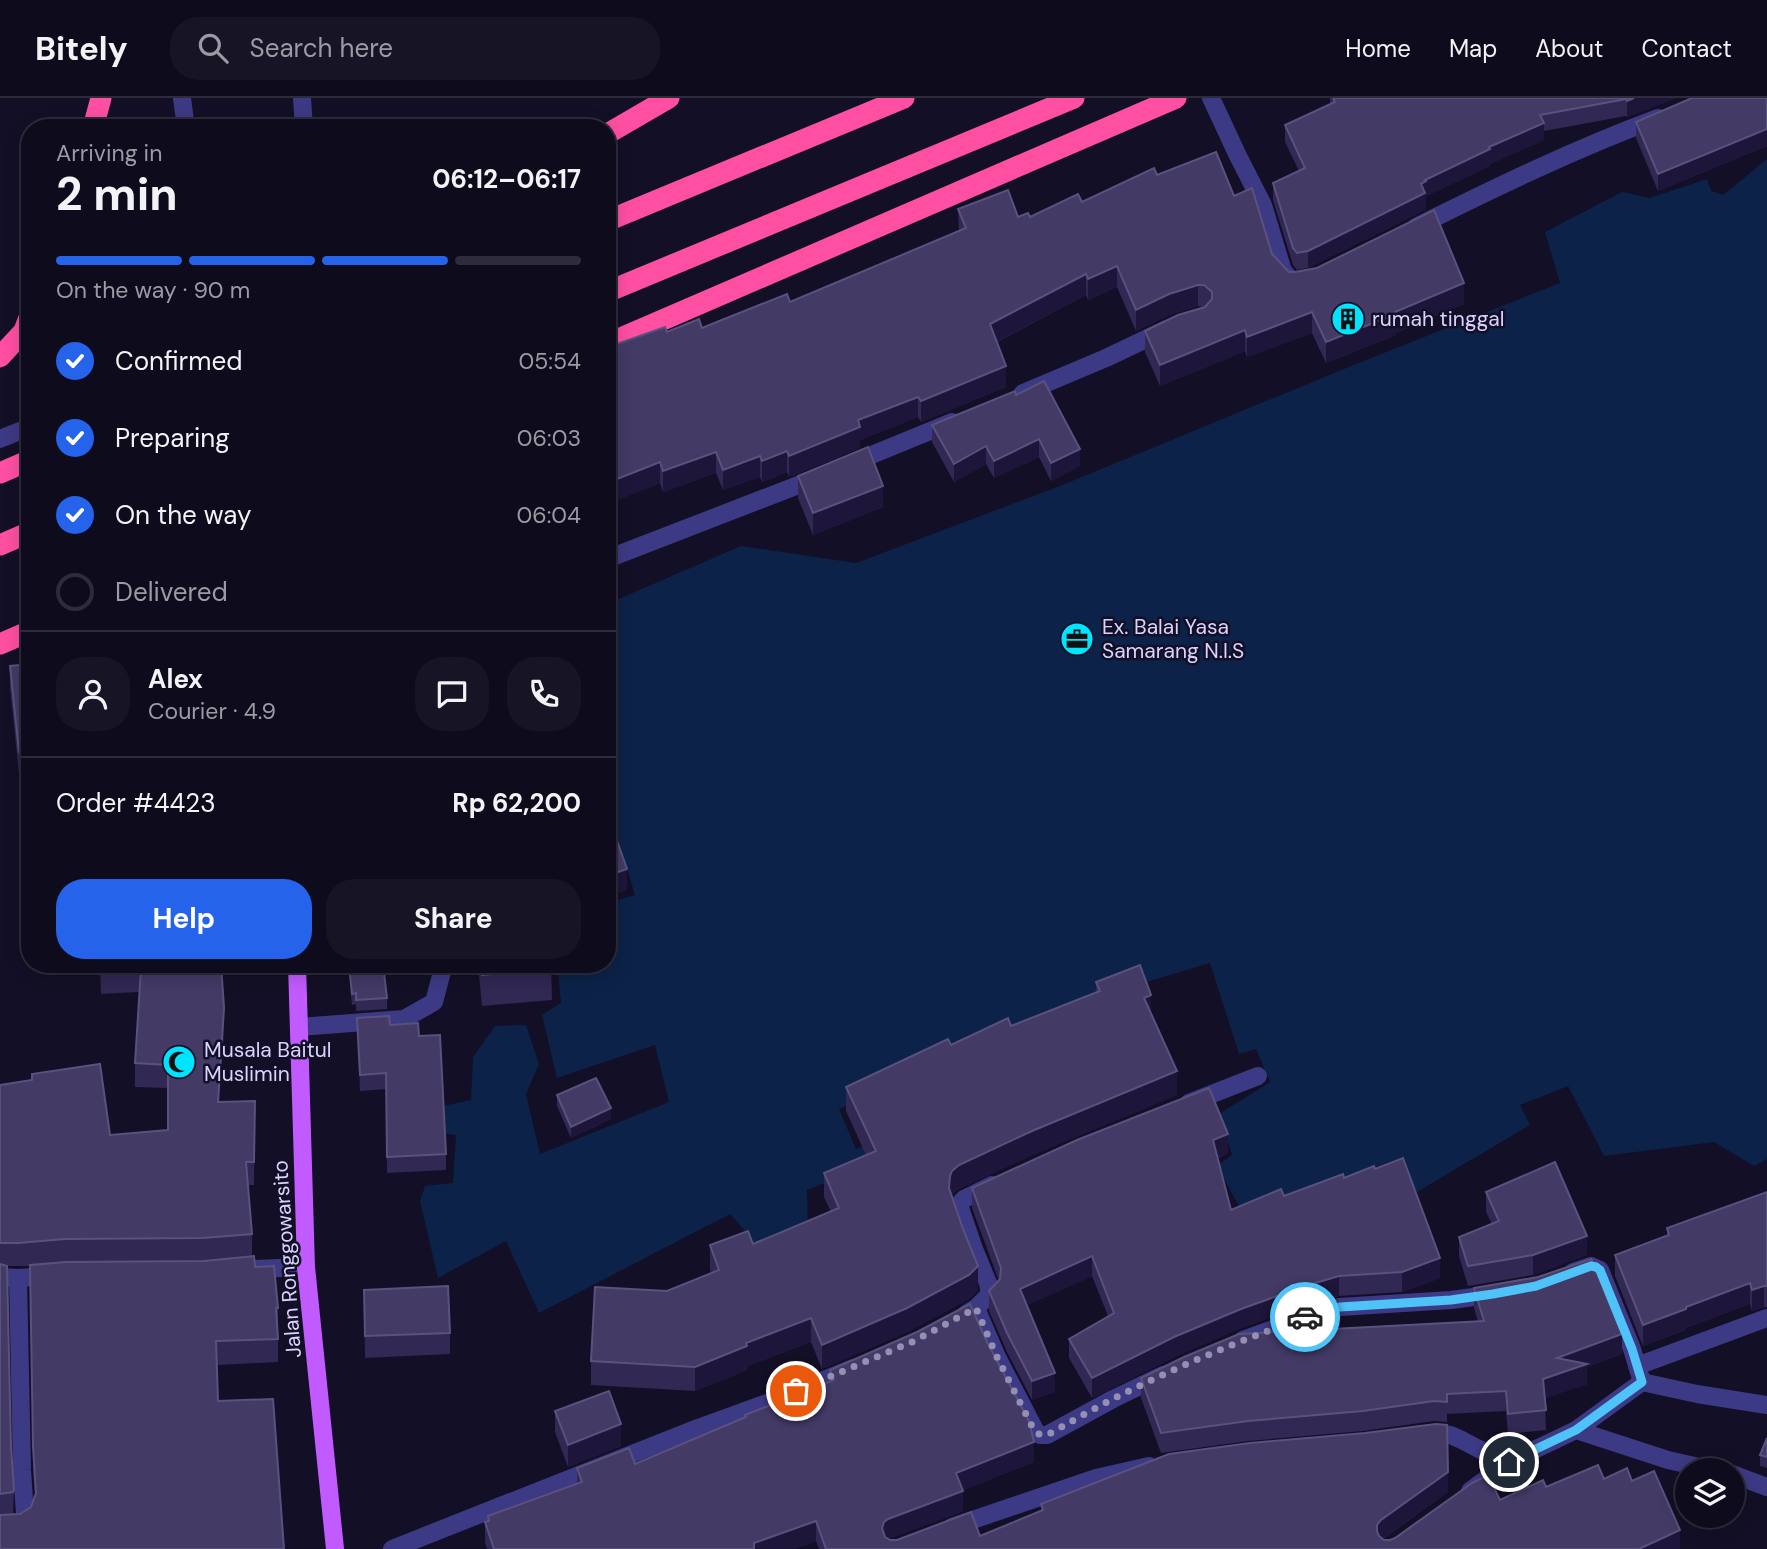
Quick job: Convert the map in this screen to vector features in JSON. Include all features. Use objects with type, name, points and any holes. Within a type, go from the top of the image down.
[{"type":"highway","points":[[95,119],[101,98]]},
{"type":"highway","points":[[616,129],[669,98]]},
{"type":"highway","points":[[616,217],[904,98]]},
{"type":"highway","points":[[616,288],[1074,98]]},
{"type":"highway","points":[[616,340],[1176,98]]},
{"type":"highway","points":[[0,357],[21,334]]},
{"type":"highway","points":[[0,473],[21,464]]},
{"type":"highway","points":[[0,545],[21,537]]},
{"type":"highway","points":[[0,628],[21,630]]},
{"type":"highway","points":[[0,644],[21,635]]},
{"type":"main road","name":"Jalan Ronggowarsito","points":[[297,973],[306,1267],[335,1549]]},
{"type":"street","points":[[183,98],[185,119]]},
{"type":"street","points":[[302,98],[303,119]]},
{"type":"street","points":[[1211,98],[1263,205],[1283,271],[1293,282],[1312,279]]},
{"type":"street","points":[[1400,235],[1485,193],[1669,113]]},
{"type":"street","points":[[1005,401],[1183,322]]},
{"type":"street","points":[[616,556],[761,501],[970,415]]},
{"type":"street","points":[[0,439],[21,431]]},
{"type":"street","points":[[299,1027],[404,1019],[434,1002],[442,973]]},
{"type":"street","points":[[1168,1111],[1258,1076]]},
{"type":"street","points":[[955,1319],[976,1308],[990,1294],[960,1208],[961,1202],[1008,1177]]},
{"type":"street","points":[[1558,1278],[1591,1266],[1600,1270],[1640,1374],[1697,1394],[1767,1405]]},
{"type":"street","points":[[241,1270],[306,1267]]},
{"type":"street","points":[[0,1528],[19,1526],[25,1514],[9,1278],[65,1275]]},
{"type":"street","points":[[1223,1349],[1340,1307],[1451,1300],[1514,1290]]},
{"type":"street","points":[[976,1308],[1035,1432],[1041,1435],[1047,1435],[1179,1367]]},
{"type":"street","points":[[1457,1500],[1509,1462],[1576,1430],[1640,1374],[1767,1318]]},
{"type":"street","points":[[393,1549],[864,1363]]},
{"type":"street","points":[[1576,1430],[1675,1462]]},
{"type":"street","points":[[1412,1435],[1436,1432],[1454,1435],[1509,1462]]},
{"type":"street","points":[[940,1532],[1096,1478],[1165,1464]]},
{"type":"street","points":[[1745,1478],[1767,1486]]},
{"type":"water","points":[[1767,159],[1767,1159],[1754,1166],[1714,1142],[1604,1156],[1568,1086],[1520,1105],[1530,1125],[1417,1192],[1397,1159],[1245,1217],[1217,1166],[1232,1155],[1219,1114],[1270,1082],[1256,1049],[1239,1054],[1210,963],[1140,984],[952,1053],[839,1109],[856,1149],[881,1139],[888,1158],[807,1190],[808,1232],[756,1246],[730,1214],[539,1313],[506,1241],[438,1278],[420,1201],[425,1186],[453,1183],[456,1135],[426,1132],[424,1110],[471,1100],[473,1057],[495,1026],[526,1025],[539,1064],[526,1094],[540,1154],[669,1102],[655,1045],[557,1078],[542,1015],[561,1003],[558,973],[616,973],[616,900],[635,895],[616,833],[616,600],[741,546],[856,563],[1060,486],[1560,283],[1545,232],[1622,192],[1649,198],[1707,179],[1711,191],[1723,195]]},
{"type":"building","points":[[1333,98],[1634,98],[1540,115],[1544,123],[1489,147],[1490,149],[1425,180],[1421,184],[1425,193],[1308,251],[1297,253],[1293,248],[1273,183],[1305,168],[1285,125],[1335,102]]},
{"type":"building","points":[[1692,98],[1767,98],[1767,129],[1658,174],[1636,122]]},
{"type":"building","points":[[1216,152],[1234,196],[1252,188],[1272,254],[1289,272],[1317,268],[1434,210],[1464,283],[1326,342],[1312,312],[1247,337],[1245,330],[1160,365],[1145,331],[1178,315],[1205,307],[1212,299],[1212,292],[1204,285],[1198,285],[1169,294],[1136,310],[1117,266],[1088,279],[1086,274],[990,324],[1006,366],[921,401],[918,397],[858,420],[860,427],[789,456],[787,451],[762,461],[760,456],[723,470],[716,452],[663,471],[660,462],[616,479],[616,344],[665,327],[667,332],[699,319],[702,328],[787,294],[790,302],[966,228],[958,209],[1008,190],[1018,217],[1028,213],[1030,217],[1078,194],[1082,202],[1154,168],[1157,175]]},
{"type":"building","points":[[1044,381],[1080,449],[1051,463],[1039,439],[994,461],[986,446],[954,464],[932,425],[1015,391],[1016,395]]},
{"type":"building","points":[[868,447],[883,486],[813,513],[798,476]]},
{"type":"building","points":[[21,665],[21,752],[19,752],[10,666]]},
{"type":"building","points":[[616,838],[627,869],[616,873]]},
{"type":"building","points":[[1140,965],[1151,995],[1144,998],[1177,1071],[1032,1131],[959,1165],[952,1171],[949,1188],[978,1266],[969,1275],[907,1308],[822,1345],[811,1318],[746,1343],[747,1346],[695,1367],[591,1361],[595,1287],[667,1291],[719,1270],[710,1245],[748,1231],[753,1244],[839,1208],[824,1173],[876,1151],[846,1087],[948,1039],[951,1045],[1008,1018],[1011,1026],[1100,991],[1096,982]]},
{"type":"building","points":[[141,973],[222,973],[224,1008],[218,1102],[255,1101],[254,1162],[246,1162],[252,1234],[203,1238],[65,1239],[0,1243],[0,1085],[32,1080],[32,1074],[100,1064],[110,1135],[168,1130],[168,1065],[135,1063]]},
{"type":"building","points":[[350,973],[384,973],[387,998],[356,1000],[356,993],[352,994]]},
{"type":"building","points":[[389,1016],[390,1025],[418,1023],[419,1036],[440,1035],[446,1154],[387,1157],[386,1073],[360,1075],[357,1018]]},
{"type":"building","points":[[596,1078],[611,1108],[571,1127],[557,1095]]},
{"type":"building","points":[[1209,1088],[1228,1134],[1213,1140],[1231,1210],[1281,1189],[1284,1196],[1343,1174],[1344,1178],[1403,1158],[1440,1258],[1402,1272],[1339,1276],[1302,1287],[1174,1337],[1092,1378],[1069,1339],[1114,1313],[1092,1256],[1020,1289],[1055,1373],[1032,1381],[989,1291],[1000,1279],[1001,1268],[972,1188],[1077,1140]]},
{"type":"building","points":[[1555,1162],[1587,1236],[1533,1255],[1468,1266],[1459,1237],[1499,1221],[1486,1192]]},
{"type":"building","points":[[1767,1192],[1767,1286],[1752,1290],[1750,1283],[1643,1325],[1615,1255],[1669,1235],[1667,1228]]},
{"type":"building","points":[[254,1256],[255,1267],[274,1266],[278,1339],[216,1341],[218,1401],[273,1399],[284,1549],[0,1549],[0,1515],[20,1514],[31,1507],[36,1493],[30,1265],[66,1262],[204,1261]]},
{"type":"building","points":[[1591,1259],[1622,1334],[1557,1358],[1587,1364],[1543,1379],[1546,1410],[1508,1414],[1506,1391],[1447,1394],[1447,1402],[1434,1401],[1363,1411],[1248,1421],[1161,1433],[1141,1378],[1239,1334],[1484,1321],[1474,1288],[1538,1277]]},
{"type":"building","points":[[0,1264],[7,1266],[14,1490],[0,1494]]},
{"type":"building","points":[[448,1286],[450,1333],[365,1336],[364,1290]]},
{"type":"building","points":[[970,1304],[1029,1421],[1034,1442],[956,1473],[963,1491],[888,1519],[882,1528],[885,1537],[890,1540],[897,1540],[971,1512],[980,1536],[1043,1510],[1041,1504],[1169,1454],[1436,1424],[1447,1425],[1448,1472],[1381,1520],[1377,1531],[1384,1540],[1395,1538],[1472,1483],[1488,1475],[1500,1500],[1543,1480],[1546,1487],[1598,1465],[1604,1479],[1627,1468],[1632,1481],[1654,1471],[1675,1519],[1675,1528],[1680,1530],[1639,1549],[826,1549],[816,1521],[754,1543],[754,1549],[494,1549],[485,1522],[489,1521],[488,1516],[582,1482],[577,1468],[629,1448],[635,1464],[746,1417],[745,1415],[834,1380],[830,1370],[917,1332]]},
{"type":"building","points":[[609,1391],[621,1424],[568,1445],[555,1411]]},
{"type":"building","points":[[1767,1438],[1767,1457],[1760,1455]]},
{"type":"way so far","points":[[796,1391],[912,1342],[976,1308],[1035,1432],[1047,1435],[1179,1367],[1305,1317]]},
{"type":"place","name":"rumah tinggal","points":[[1348,319]]},
{"type":"place","name":"Ex. Balai Yasa Samarang N.I.S","points":[[1077,639]]},
{"type":"place","name":"Musala Baitul Muslimin","points":[[179,1062]]},
{"type":"route","points":[[1305,1317],[1340,1307],[1451,1300],[1493,1294],[1536,1286],[1591,1266],[1596,1267],[1600,1270],[1632,1349],[1642,1382],[1576,1430],[1509,1462]]}]
